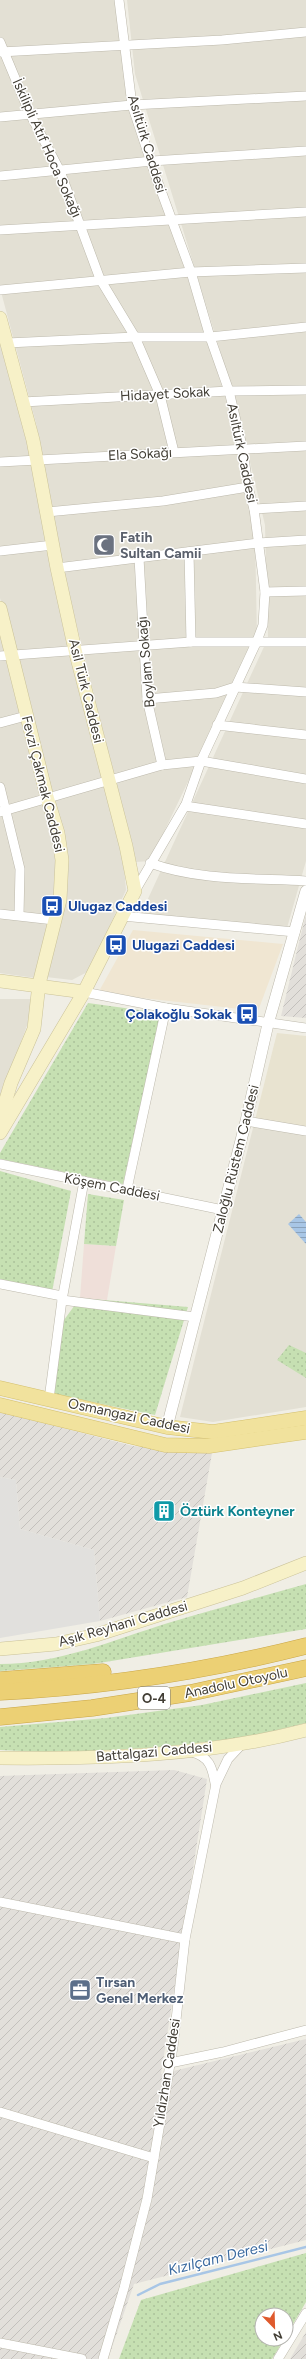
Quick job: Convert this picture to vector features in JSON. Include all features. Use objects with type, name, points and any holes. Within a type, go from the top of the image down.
[{"type":"highway","name":"Anadolu Otoyolu","points":[[0,1692],[51,1690],[133,1679],[248,1659],[306,1646]]},
{"type":"highway","points":[[0,1680],[248,1659]]},
{"type":"highway","name":"Anadolu Otoyolu","points":[[0,1717],[92,1708],[190,1693],[306,1668]]},
{"type":"main road","name":"Asil Türk Caddesi","points":[[0,318],[37,459],[57,568],[75,650],[126,846],[134,891]]},
{"type":"main road","name":"Fevzi Çakmak Caddesi","points":[[0,608],[6,656],[26,716],[58,833],[62,860],[60,900],[54,920],[39,991]]},
{"type":"main road","points":[[0,1133],[84,992],[134,891]]},
{"type":"main road","points":[[0,981],[25,983],[39,991],[84,992]]},
{"type":"main road","points":[[0,1119],[11,1083],[34,1029],[39,991]]},
{"type":"main road","points":[[34,1029],[36,1040],[50,1047]]},
{"type":"main road","name":"Osmangazi Caddesi","points":[[0,1388],[167,1427],[213,1432],[306,1418]]},
{"type":"main road","name":"Osmangazi Caddesi","points":[[0,1405],[165,1445],[209,1446],[306,1432]]},
{"type":"main road","name":"Aşık Reyhani Caddesi","points":[[243,1588],[306,1563]]},
{"type":"main road","name":"Aşık Reyhani Caddesi","points":[[0,1649],[49,1645],[76,1640],[243,1588],[306,1573]]},
{"type":"main road","name":"Battalgazi Caddesi","points":[[0,1758],[63,1759],[187,1750],[242,1744],[306,1730]]},
{"type":"street","name":"Asıltürk Caddesi","points":[[119,0],[123,45],[132,105],[191,272],[210,337],[229,391],[243,450],[248,487],[254,509],[265,592],[263,625],[201,761],[185,806],[134,891]]},
{"type":"street","points":[[2,52],[222,40],[306,32]]},
{"type":"street","name":"İskilipli Atıf Hoca Sokağı","points":[[0,42],[2,52],[30,114],[60,171],[81,223],[100,279],[135,337],[160,394],[174,452]]},
{"type":"street","points":[[0,117],[132,105],[306,96]]},
{"type":"street","points":[[0,176],[152,161],[306,151]]},
{"type":"street","points":[[0,230],[81,223],[172,220],[306,212]]},
{"type":"street","points":[[0,290],[100,279],[191,272],[306,268]]},
{"type":"street","points":[[7,343],[135,337],[210,337],[306,327]]},
{"type":"street","name":"Hidayet Sokak","points":[[23,402],[229,391],[306,390]]},
{"type":"street","name":"Ela Sokağı","points":[[0,462],[306,446]]},
{"type":"street","points":[[47,512],[163,500],[248,487]]},
{"type":"street","points":[[254,509],[306,506]]},
{"type":"street","points":[[57,568],[258,543],[306,540]]},
{"type":"street","points":[[0,551],[53,545]]},
{"type":"street","points":[[189,552],[191,642]]},
{"type":"street","name":"Boylam Sokağı","points":[[139,558],[147,699],[162,765]]},
{"type":"street","points":[[265,592],[306,591]]},
{"type":"street","points":[[6,656],[143,644],[257,641],[306,642]]},
{"type":"street","points":[[147,699],[216,693],[235,687],[306,692]]},
{"type":"street","points":[[0,723],[26,716]]},
{"type":"street","points":[[217,725],[306,735]]},
{"type":"street","points":[[3,812],[47,797],[109,781],[162,765],[201,761],[306,779]]},
{"type":"street","points":[[0,787],[3,812],[20,870],[19,915]]},
{"type":"street","points":[[185,806],[306,824]]},
{"type":"street","points":[[150,863],[167,869],[200,875],[306,881]]},
{"type":"street","name":"Zaloğlu Rüstem Caddesi","points":[[167,1427],[246,1121],[268,1024],[306,891]]},
{"type":"street","points":[[0,914],[54,920]]},
{"type":"street","points":[[122,916],[295,932]]},
{"type":"street","points":[[84,992],[166,1008],[268,1024],[306,1028]]},
{"type":"street","points":[[127,1189],[166,1008]]},
{"type":"street","points":[[246,1121],[306,1131]]},
{"type":"street","name":"Köşem Caddesi","points":[[0,1164],[223,1210]]},
{"type":"street","points":[[49,1399],[62,1298],[84,1181]]},
{"type":"street","points":[[0,1284],[62,1298],[195,1317]]},
{"type":"street","points":[[216,1784],[228,1759],[242,1744]]},
{"type":"street","points":[[187,1750],[206,1758],[211,1763],[216,1784]]},
{"type":"street","name":"Yıldızhan Caddesi","points":[[103,2359],[124,2288],[147,2199],[170,2063],[185,1939],[216,1784]]},
{"type":"street","points":[[0,1902],[185,1939]]},
{"type":"street","points":[[170,2063],[223,2052],[306,2030]]},
{"type":"street","points":[[0,2112],[154,2158]]},
{"type":"street","points":[[278,2359],[306,2313]]},
{"type":"street","points":[[0,2343],[82,2359]]},
{"type":"shaded area","points":[[0,0],[115,0],[125,80],[226,400],[255,532],[257,638],[150,861],[136,862],[61,563],[36,423],[0,288]]},
{"type":"shaded area","points":[[127,0],[306,0],[306,861],[285,935],[141,914],[268,638],[265,525],[235,399],[135,74]]},
{"type":"shaded area","points":[[0,339],[33,451],[122,845],[126,890],[89,971],[72,980],[46,977],[65,854],[0,598]]},
{"type":"shaded area","points":[[0,625],[58,854],[57,889],[36,978],[0,973]]},
{"type":"shaded area","points":[[306,914],[306,1018],[281,1016]]},
{"type":"shaded area","points":[[133,930],[283,944],[258,1011],[98,993]]},
{"type":"shaded area","points":[[0,999],[32,999],[29,1020],[0,1099]]},
{"type":"shaded area","points":[[277,1033],[306,1036],[306,1129],[255,1120]]},
{"type":"shaded area","points":[[255,1120],[306,1129],[306,1407],[213,1422],[180,1417]]},
{"type":"shaded area","points":[[84,1244],[116,1246],[107,1300],[80,1298]]},
{"type":"shaded area","points":[[0,1412],[133,1446],[212,1453],[187,1597],[100,1621],[94,1550],[20,1529],[16,1480],[0,1477]]},
{"type":"shaded area","points":[[0,1477],[16,1480],[20,1529],[94,1550],[100,1621],[0,1638]]},
{"type":"shaded area","points":[[174,1770],[207,1779],[161,2074],[306,2039],[306,2240],[134,2284],[108,2359],[0,2359],[0,1776]]},
{"type":"shaded area","points":[[306,2332],[306,2359],[290,2359]]},
{"type":"green space","points":[[88,1003],[161,1013],[123,1184],[0,1159],[0,1153]]},
{"type":"green space","points":[[0,1171],[71,1191],[52,1292],[0,1280]]},
{"type":"green space","points":[[88,1194],[124,1200],[116,1246],[84,1244]]},
{"type":"green space","points":[[80,1298],[188,1307],[155,1415],[54,1394],[64,1320]]},
{"type":"green space","points":[[289,1345],[306,1353],[306,1378],[277,1360]]},
{"type":"green space","points":[[306,1584],[306,1629],[93,1664],[0,1671],[0,1664],[22,1663],[65,1656],[185,1618]]},
{"type":"green space","points":[[306,1683],[306,1723],[249,1737],[162,1747],[65,1753],[0,1750],[0,1727],[106,1718],[202,1705]]},
{"type":"green space","points":[[306,2253],[306,2302],[294,2322],[294,2307],[254,2307],[254,2347],[279,2347],[272,2359],[119,2359],[141,2300]]},
{"type":"water","points":[[299,1214],[306,1222],[306,1244],[288,1224]]},
{"type":"waterway","name":"Kızılçam Deresi","points":[[138,2295],[160,2284],[306,2247]]},
{"type":"place","name":"Fatih Sultan Camii","points":[[104,545]]},
{"type":"place","name":"Ulugaz Caddesi","points":[[52,906]]},
{"type":"place","name":"Ulugazi Caddesi","points":[[116,945]]},
{"type":"place","name":"Çolakoğlu Sokak","points":[[247,1014]]},
{"type":"place","name":"Öztürk Konteyner","points":[[164,1511]]},
{"type":"place","name":"Tırsan Genel Merkez","points":[[80,1990]]}]
